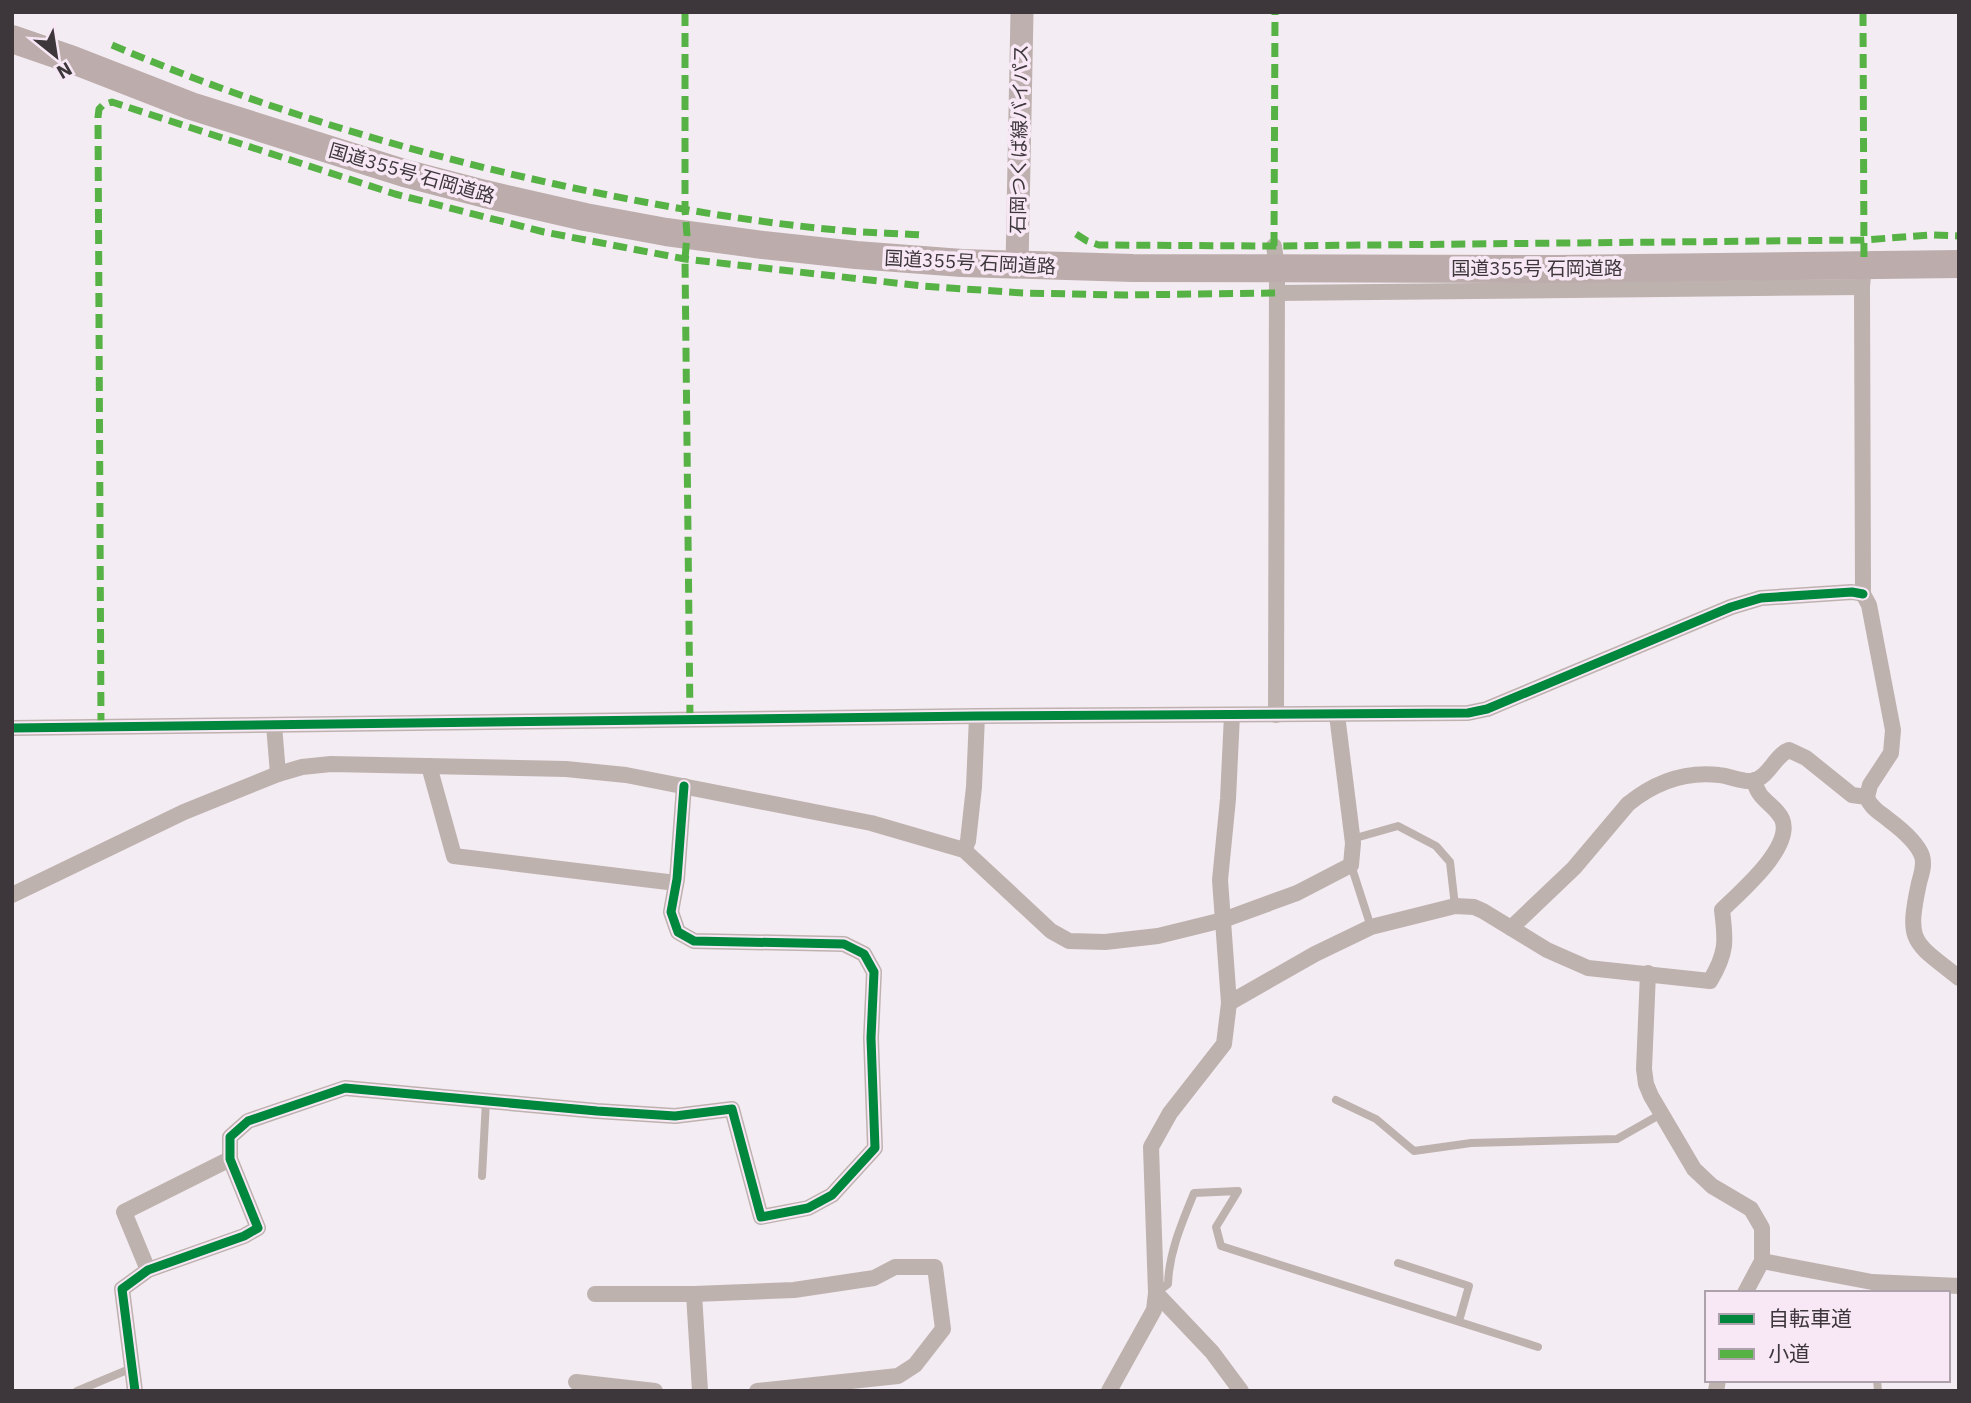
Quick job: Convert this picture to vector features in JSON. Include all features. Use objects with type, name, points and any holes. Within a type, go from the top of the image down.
[{"type":"highway","name":"国道355号 石岡道路","points":[[12,39],[191,106],[324,149],[474,191],[585,217],[666,232],[843,254],[1017,266],[1557,269],[1863,276],[1959,264]]},
{"type":"main road","name":"石岡つくば線バイパス","points":[[1017,266],[1022,12]]},
{"type":"street","points":[[1276,269],[1276,715]]},
{"type":"street","points":[[1863,276],[1863,594],[1869,605],[1893,730],[1891,753],[1870,785],[1867,797],[1872,807],[1910,839],[1922,856],[1922,870],[1913,914],[1913,933],[1927,952],[1959,978]]},
{"type":"street","points":[[12,728],[977,716],[1440,715],[1482,710],[1731,607],[1761,598],[1852,592],[1863,594]]},
{"type":"street","points":[[1109,1391],[1154,1310],[1156,1293],[1151,1147],[1170,1113],[1224,1044],[1229,1003],[1220,880],[1228,799],[1232,715]]},
{"type":"street","points":[[12,895],[184,812],[302,767],[331,764],[566,769],[626,775],[871,823],[964,850],[1051,931],[1069,941],[1105,942],[1158,936],[1223,920],[1297,892],[1351,865],[1352,839],[1336,715]]},
{"type":"street","points":[[964,850],[968,841],[974,787],[977,716]]},
{"type":"street","points":[[274,724],[278,774]]},
{"type":"street","points":[[1511,928],[1574,868],[1614,817],[1628,804],[1669,778],[1711,775],[1754,780],[1762,777],[1783,752],[1789,751],[1806,758],[1852,795],[1867,797]]},
{"type":"street","points":[[429,766],[454,856],[676,883]]},
{"type":"street","points":[[1229,1003],[1315,954],[1371,927],[1455,906],[1474,907],[1483,911],[1548,950],[1588,968],[1710,981],[1720,964],[1726,941],[1722,910],[1759,872],[1782,840],[1782,820],[1756,790],[1754,780]]},
{"type":"street","points":[[135,1391],[122,1289],[148,1270],[243,1236],[258,1228],[230,1159],[230,1137],[248,1121],[345,1088],[675,1116],[732,1110],[761,1217],[808,1208],[832,1195],[876,1148],[871,1038],[874,972],[864,954],[844,944],[694,940],[678,932],[671,912],[684,786]]},
{"type":"street","points":[[1648,973],[1644,1069],[1646,1084],[1661,1114],[1701,1178],[1751,1209],[1762,1228],[1762,1261],[1746,1291]]},
{"type":"street","points":[[148,1270],[124,1212],[230,1159]]},
{"type":"street","points":[[1762,1261],[1873,1288],[1959,1286]]},
{"type":"street","points":[[595,1294],[794,1290],[874,1278],[895,1267],[934,1267],[943,1329],[915,1365],[898,1376],[757,1391]]},
{"type":"street","points":[[1156,1293],[1212,1352],[1241,1391]]},
{"type":"street","points":[[694,1294],[700,1391]]},
{"type":"street","points":[[576,1382],[655,1391]]},
{"type":"lane","points":[[1352,839],[1398,826],[1436,846],[1450,862],[1455,906]]},
{"type":"lane","points":[[1351,865],[1371,927]]},
{"type":"lane","points":[[1336,1100],[1377,1119],[1414,1151],[1471,1143],[1617,1139],[1661,1114]]},
{"type":"lane","points":[[482,1176],[486,1101]]},
{"type":"lane","points":[[1156,1293],[1168,1284],[1168,1269],[1176,1237],[1194,1193],[1238,1191],[1216,1227],[1221,1246],[1538,1346]]},
{"type":"lane","points":[[1398,1263],[1468,1286],[1459,1321]]},
{"type":"lane","points":[[78,1391],[132,1368]]},
{"type":"marked path","points":[[685,12],[690,719]]},
{"type":"marked path","points":[[1274,246],[1275,12]]},
{"type":"marked path","points":[[1863,12],[1864,264]]},
{"type":"marked path","points":[[112,45],[220,88],[330,125],[498,171],[731,217],[837,230],[921,235]]},
{"type":"marked path","points":[[101,727],[98,117],[99,109],[103,105],[112,102],[395,194],[544,232],[685,259],[922,286],[1023,293],[1276,293]]},
{"type":"marked path","points":[[1076,234],[1099,245],[1274,246],[1863,240],[1931,235],[1959,236]]},
{"type":"cycle path","points":[[12,728],[1468,713],[1487,709],[1731,607],[1761,598],[1852,592],[1863,594]]},
{"type":"cycle path","points":[[135,1391],[122,1289],[148,1270],[244,1236],[258,1228],[230,1159],[230,1137],[248,1121],[345,1088],[675,1116],[732,1109],[761,1217],[808,1208],[832,1195],[875,1148],[871,1038],[874,972],[864,954],[844,944],[694,941],[678,932],[671,912],[677,879],[684,786]]}]
